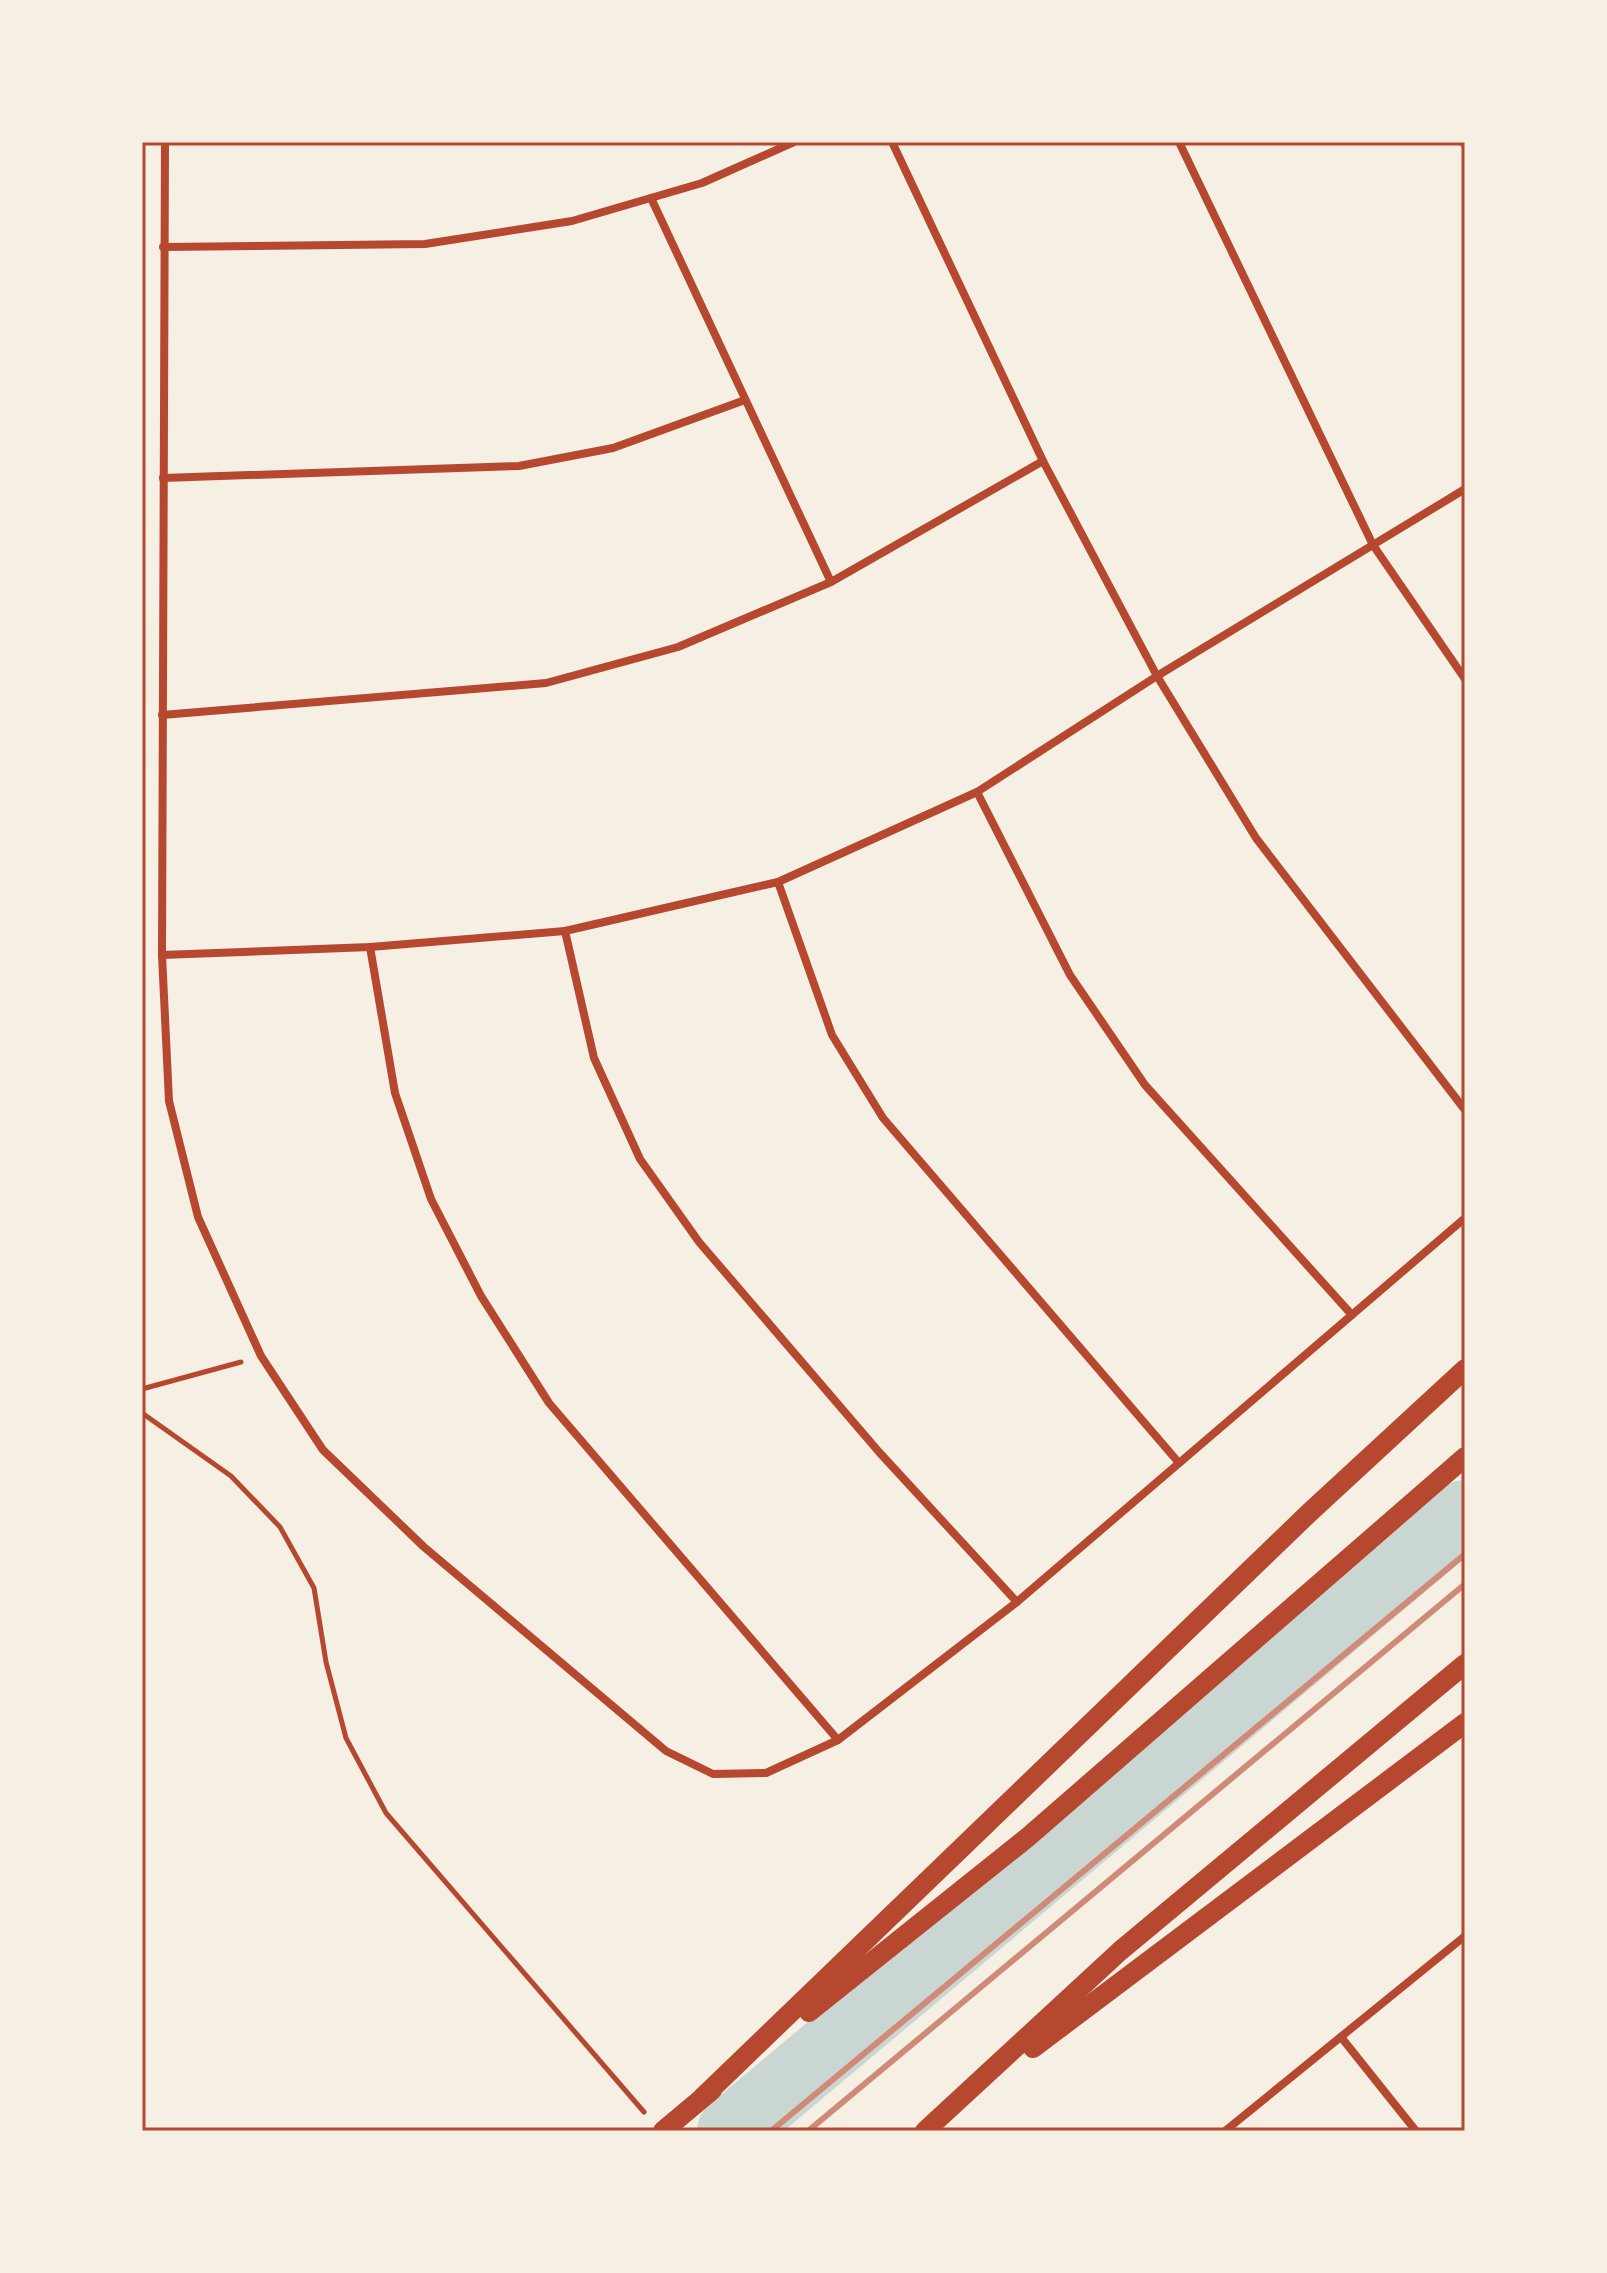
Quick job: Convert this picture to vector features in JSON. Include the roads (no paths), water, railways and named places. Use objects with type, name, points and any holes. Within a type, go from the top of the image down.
[{"type":"main road","points":[[703,2097],[1309,1513],[1465,1369]]},
{"type":"main road","points":[[657,2125],[703,2097],[1028,1837],[1465,1457]]},
{"type":"main road","points":[[925,2131],[1120,1951],[1465,1664]]},
{"type":"main road","points":[[952,2108],[1465,1723]]},
{"type":"street","points":[[165,142],[162,955],[169,1101],[198,1217],[261,1356],[323,1450],[424,1547],[666,1751],[713,1774],[766,1773],[838,1740],[1017,1602],[1465,1218]]},
{"type":"street","points":[[163,247],[425,244],[572,221],[702,183],[794,142]]},
{"type":"street","points":[[892,142],[1043,461],[1157,676],[1256,838],[1465,1110]]},
{"type":"street","points":[[1179,142],[1373,545],[1465,679]]},
{"type":"street","points":[[651,198],[831,582]]},
{"type":"street","points":[[163,478],[519,466],[613,448],[745,400]]},
{"type":"street","points":[[162,715],[546,683],[678,647],[831,582],[1043,461]]},
{"type":"street","points":[[162,955],[370,947],[565,931],[778,882],[977,792],[1157,676],[1465,489]]},
{"type":"street","points":[[977,792],[1070,975],[1145,1085],[1352,1315]]},
{"type":"street","points":[[778,882],[832,1035],[883,1118],[1179,1463]]},
{"type":"street","points":[[565,931],[594,1058],[640,1159],[699,1242],[879,1452],[1017,1602]]},
{"type":"street","points":[[370,947],[395,1093],[431,1199],[481,1296],[549,1403],[838,1740]]},
{"type":"street","points":[[1225,2131],[1465,1936]]},
{"type":"street","points":[[1341,2037],[1416,2131]]},
{"type":"waterway","points":[[731,2131],[1465,1514]]},
{"type":"railway","points":[[771,2131],[1465,1554]]},
{"type":"railway","points":[[808,2131],[1465,1584]]}]
